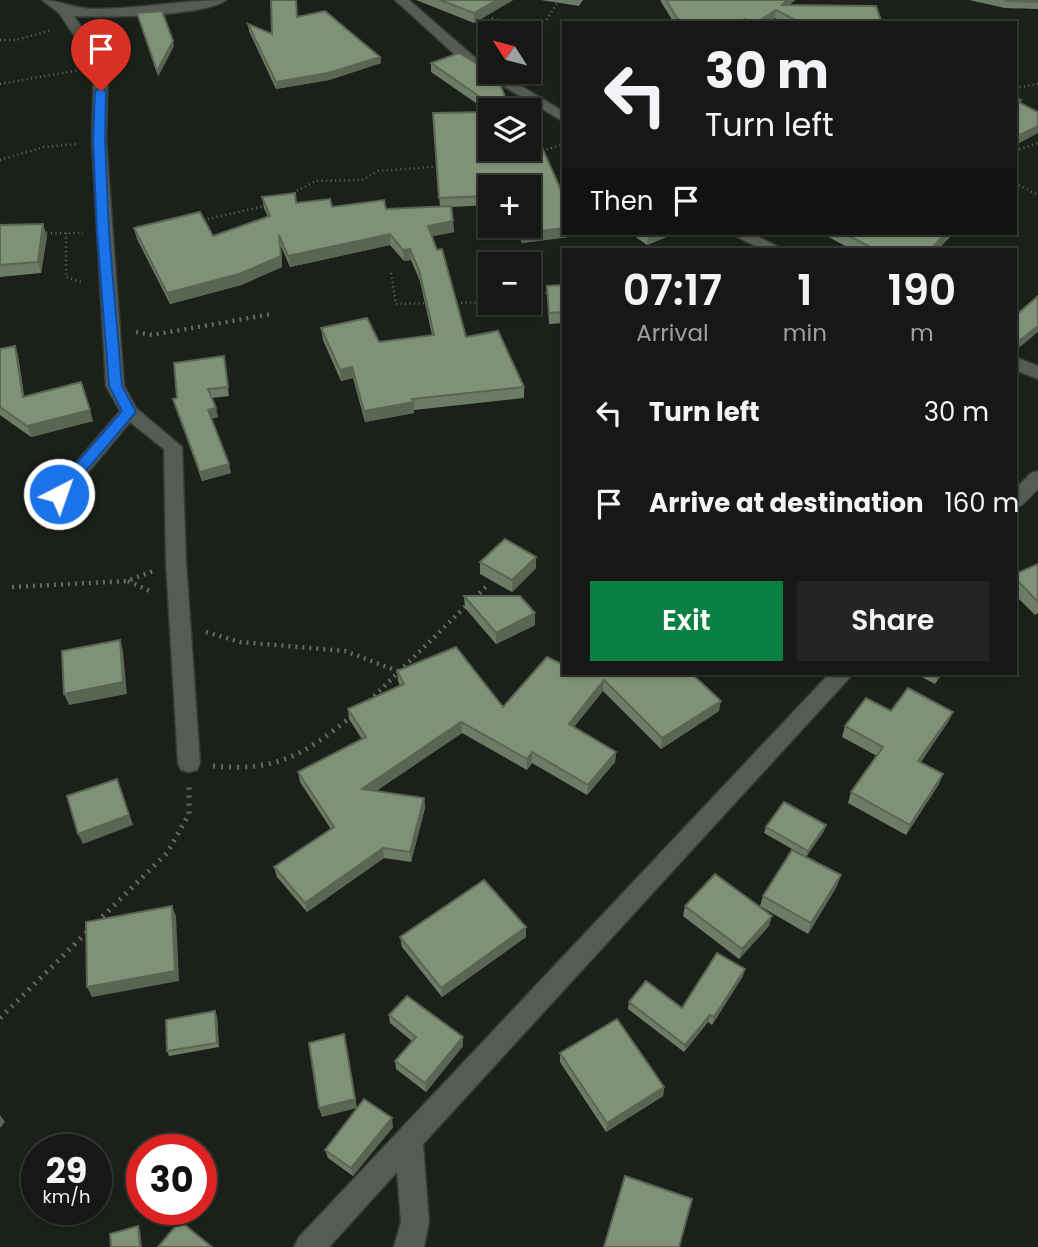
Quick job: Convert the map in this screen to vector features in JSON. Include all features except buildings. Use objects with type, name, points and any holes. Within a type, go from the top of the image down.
[{"type":"street","points":[[61,11],[160,10],[202,6],[220,0]]},
{"type":"street","points":[[401,0],[468,59],[562,117]]},
{"type":"street","points":[[61,11],[101,66],[99,140],[103,232],[115,386],[129,412],[173,447],[176,562],[189,763]]},
{"type":"street","points":[[742,235],[772,248]]},
{"type":"street","points":[[1017,364],[1038,373]]},
{"type":"street","points":[[59,494],[129,412]]},
{"type":"street","points":[[1017,498],[1038,478]]},
{"type":"street","points":[[309,1247],[841,675]]},
{"type":"street","points":[[409,1139],[415,1222],[409,1247]]},
{"type":"path","points":[[541,22],[547,19],[559,0]]},
{"type":"path","points":[[0,40],[16,40],[61,11]]},
{"type":"path","points":[[492,18],[501,21]]},
{"type":"path","points":[[0,84],[101,66]]},
{"type":"path","points":[[1017,88],[1038,84]]},
{"type":"path","points":[[0,160],[44,147],[99,140]]},
{"type":"path","points":[[1017,150],[1038,143]]},
{"type":"path","points":[[541,151],[562,145]]},
{"type":"path","points":[[284,198],[316,181],[362,180],[378,171],[450,166]]},
{"type":"path","points":[[1017,184],[1038,195]]},
{"type":"path","points":[[191,223],[273,204]]},
{"type":"path","points":[[40,233],[103,232]]},
{"type":"path","points":[[66,233],[66,277],[108,290]]},
{"type":"path","points":[[391,272],[396,304],[436,303]]},
{"type":"path","points":[[541,294],[562,290]]},
{"type":"path","points":[[449,303],[478,302]]},
{"type":"path","points":[[111,327],[152,335],[272,314]]},
{"type":"path","points":[[12,587],[127,581],[176,562]]},
{"type":"path","points":[[0,1018],[167,853],[189,814],[189,763],[248,771],[298,759],[400,672],[488,585]]},
{"type":"path","points":[[179,621],[218,638],[277,648],[344,651],[400,672]]},
{"type":"route","points":[[59,494],[129,412],[115,386],[103,232],[99,140],[101,91]]}]
